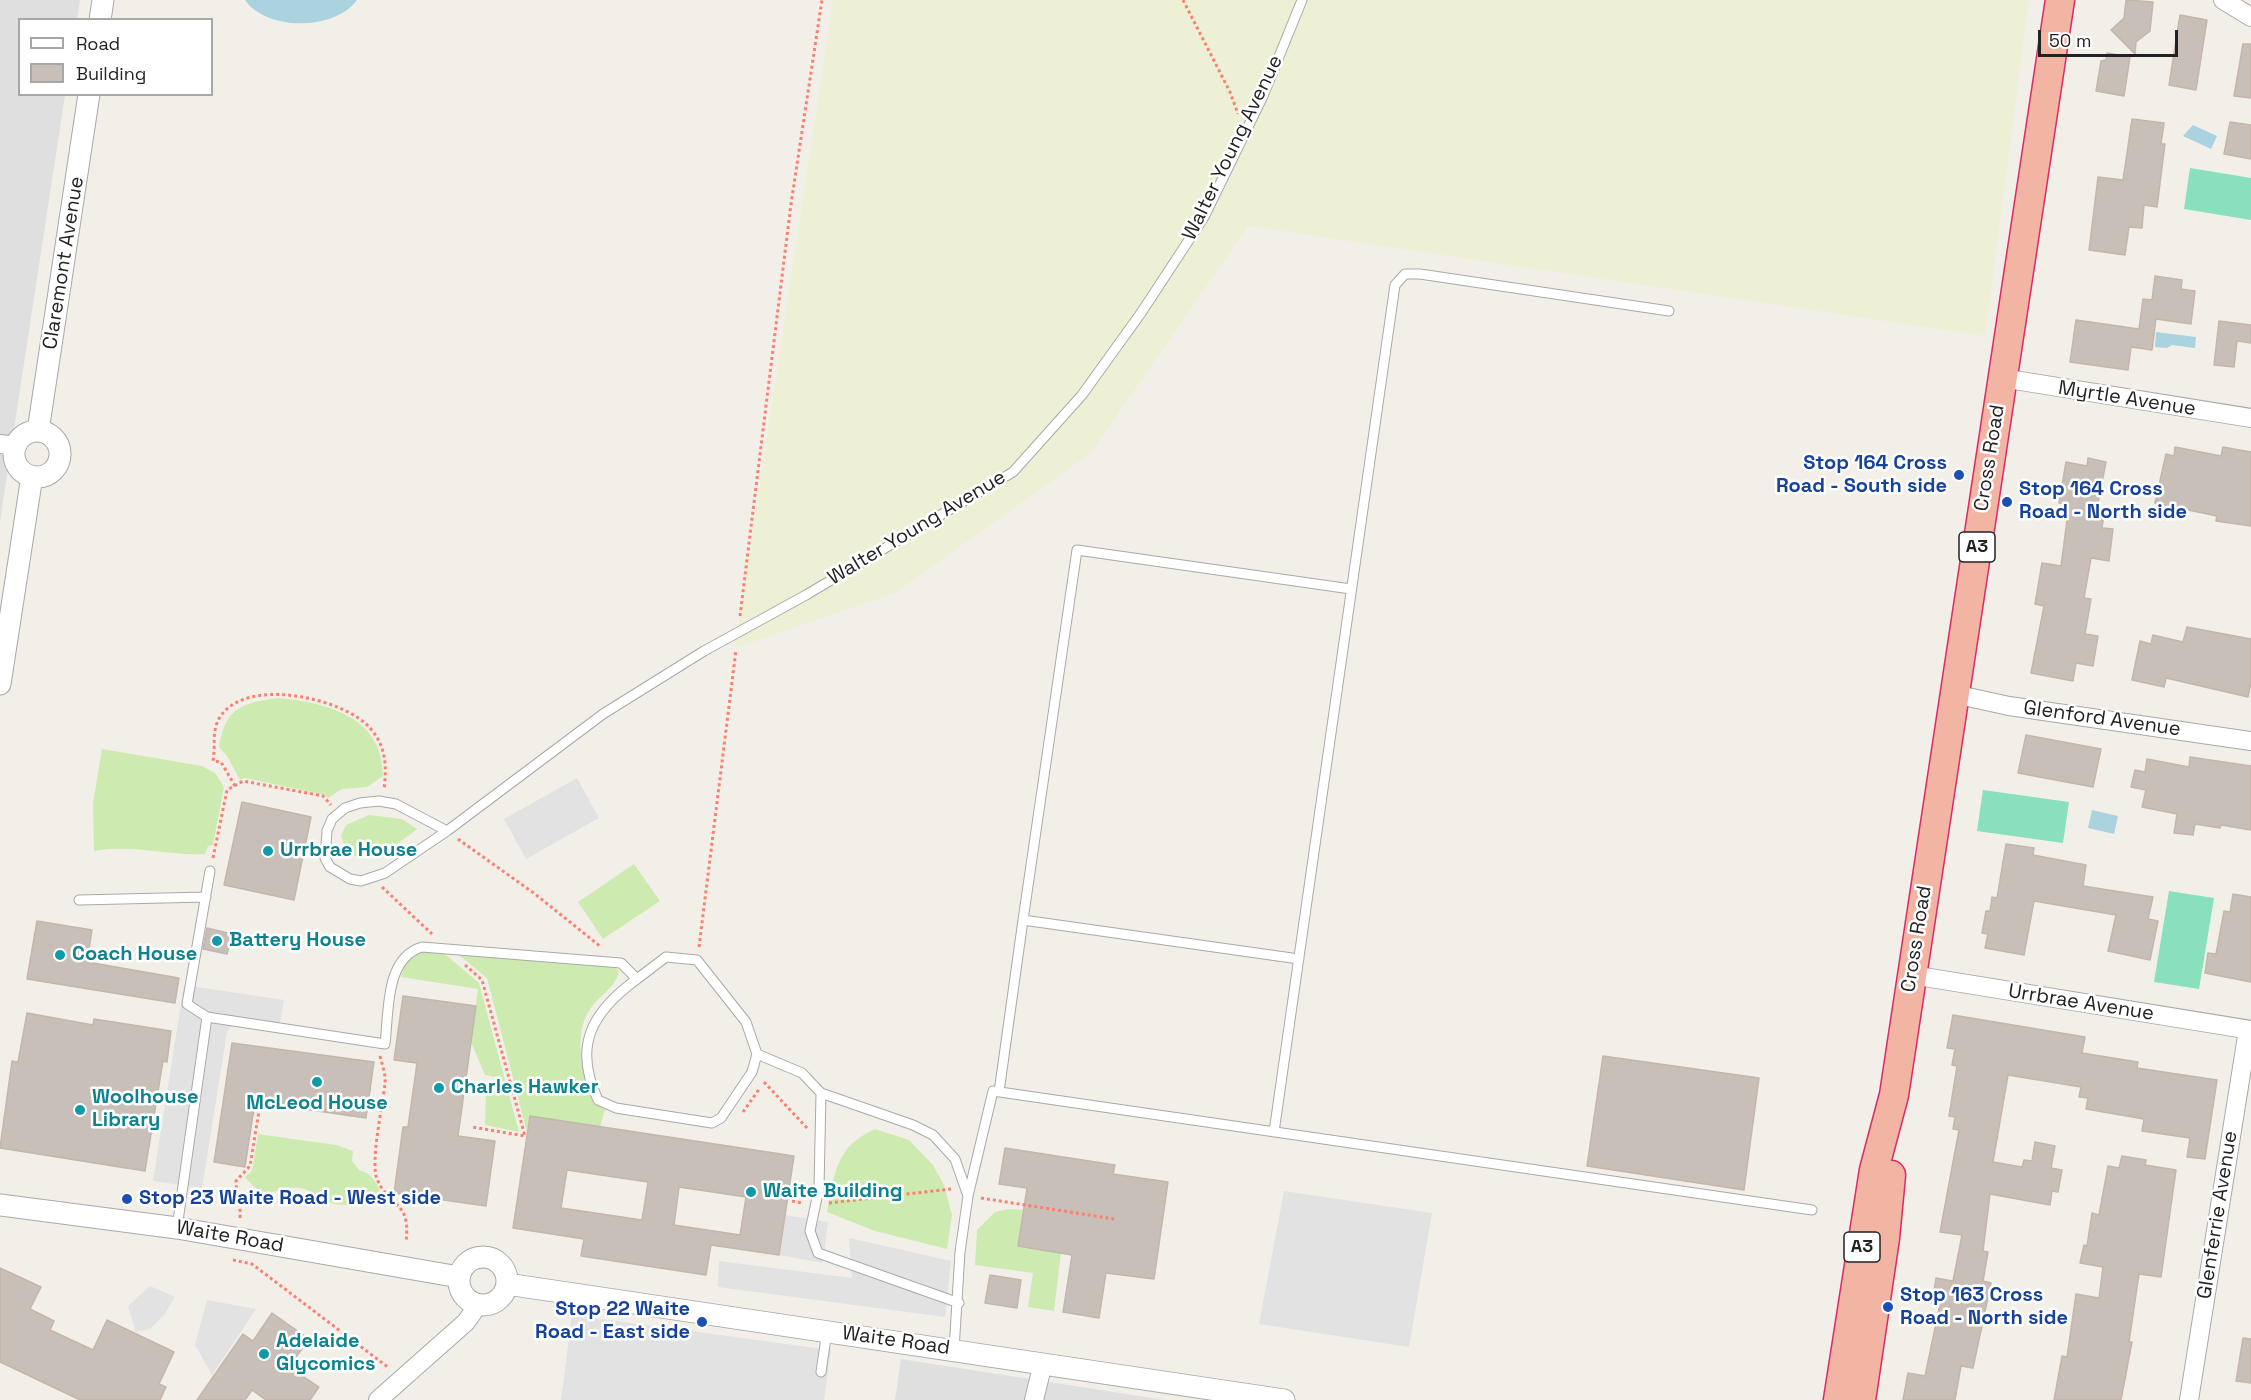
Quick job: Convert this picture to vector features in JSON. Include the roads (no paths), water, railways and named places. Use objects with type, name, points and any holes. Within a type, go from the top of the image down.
[{"type":"highway","name":"Cross Road","points":[[1838,1400],[1874,1170],[1894,1095],[2060,0]]},
{"type":"highway","name":"Cross Road","points":[[1861,1400],[1885,1238],[1894,1143],[1894,1095]]},
{"type":"street","points":[[100,18],[103,0]]},
{"type":"street","points":[[2223,0],[2251,17]]},
{"type":"street","name":"Claremont Avenue","points":[[38,431],[89,96]]},
{"type":"street","name":"Myrtle Avenue","points":[[2002,378],[2251,418]]},
{"type":"street","points":[[38,431],[53,437],[60,451],[54,469],[44,476],[32,476],[18,467],[8,445],[23,435],[38,431]]},
{"type":"street","points":[[0,684],[32,476]]},
{"type":"street","name":"Glenford Avenue","points":[[1954,694],[2008,706],[2251,741]]},
{"type":"street","name":"Urrbrae Avenue","points":[[1912,975],[2249,1030]]},
{"type":"street","name":"Glenferrie Avenue","points":[[2189,1400],[2249,1030]]},
{"type":"street","name":"Waite Road","points":[[0,1205],[177,1228],[459,1277]]},
{"type":"street","points":[[483,1257],[491,1258],[504,1268],[507,1284],[500,1299],[487,1306],[478,1305],[464,1296],[459,1277],[467,1263],[483,1257]]},
{"type":"street","name":"Waite Road","points":[[507,1284],[1284,1400]]},
{"type":"street","points":[[378,1400],[466,1322],[478,1305]]},
{"type":"street","points":[[1034,1400],[1042,1363]]},
{"type":"lane","name":"Walter Young Avenue","points":[[447,831],[417,813],[396,804],[360,803],[338,813],[327,831],[325,858],[330,867],[350,879],[373,878],[447,831],[603,714],[738,632],[1013,472],[1082,395],[1141,313],[1204,217],[1263,96],[1302,0]]},
{"type":"lane","points":[[1274,1132],[1395,285],[1405,274],[1420,274],[1669,311]]},
{"type":"lane","points":[[999,1092],[1077,550],[1352,589]]},
{"type":"lane","points":[[210,871],[187,1005],[207,1017],[385,1044],[395,971],[404,955],[422,947],[621,963],[637,979]]},
{"type":"lane","points":[[79,900],[206,897]]},
{"type":"lane","points":[[1023,920],[1299,959]]},
{"type":"lane","points":[[666,957],[697,960],[746,1022],[757,1054],[752,1072],[721,1118],[712,1123],[616,1108],[598,1100],[588,1071],[587,1047],[591,1029],[600,1011],[613,997],[637,979],[666,957]]},
{"type":"lane","points":[[177,1228],[207,1017]]},
{"type":"lane","points":[[757,1054],[802,1073],[821,1093],[913,1125],[933,1135],[955,1159],[966,1192]]},
{"type":"lane","points":[[954,1350],[966,1192],[993,1091],[1812,1210]]},
{"type":"lane","points":[[821,1093],[819,1188],[810,1231],[818,1252],[959,1303]]},
{"type":"lane","points":[[821,1372],[827,1331]]},
{"type":"water","points":[[245,0],[357,0],[347,10],[334,17],[318,22],[301,23],[269,18],[255,10]]},
{"type":"water","points":[[2193,125],[2217,136],[2211,149],[2183,136]]},
{"type":"water","points":[[2156,332],[2196,337],[2195,348],[2172,345],[2167,348],[2155,347]]},
{"type":"water","points":[[2092,810],[2118,816],[2114,834],[2088,828]]},
{"type":"place","name":"Stop 164 Cross Road - South side","points":[[1959,475]]},
{"type":"place","name":"Stop 164 Cross Road - North side","points":[[2007,502]]},
{"type":"place","name":"Urrbrae House","points":[[268,851]]},
{"type":"place","name":"Battery House","points":[[217,941]]},
{"type":"place","name":"Coach House","points":[[60,955]]},
{"type":"place","name":"McLeod House","points":[[317,1082]]},
{"type":"place","name":"Charles Hawker","points":[[439,1088]]},
{"type":"place","name":"Woolhouse Library","points":[[80,1110]]},
{"type":"place","name":"Waite Building","points":[[751,1192]]},
{"type":"place","name":"Stop 23 Waite Road - West side","points":[[127,1199]]},
{"type":"place","name":"Stop 163 Cross Road - North side","points":[[1888,1307]]},
{"type":"place","name":"Stop 22 Waite Road - East side","points":[[702,1322]]},
{"type":"place","name":"Adelaide Glycomics","points":[[264,1354]]}]
